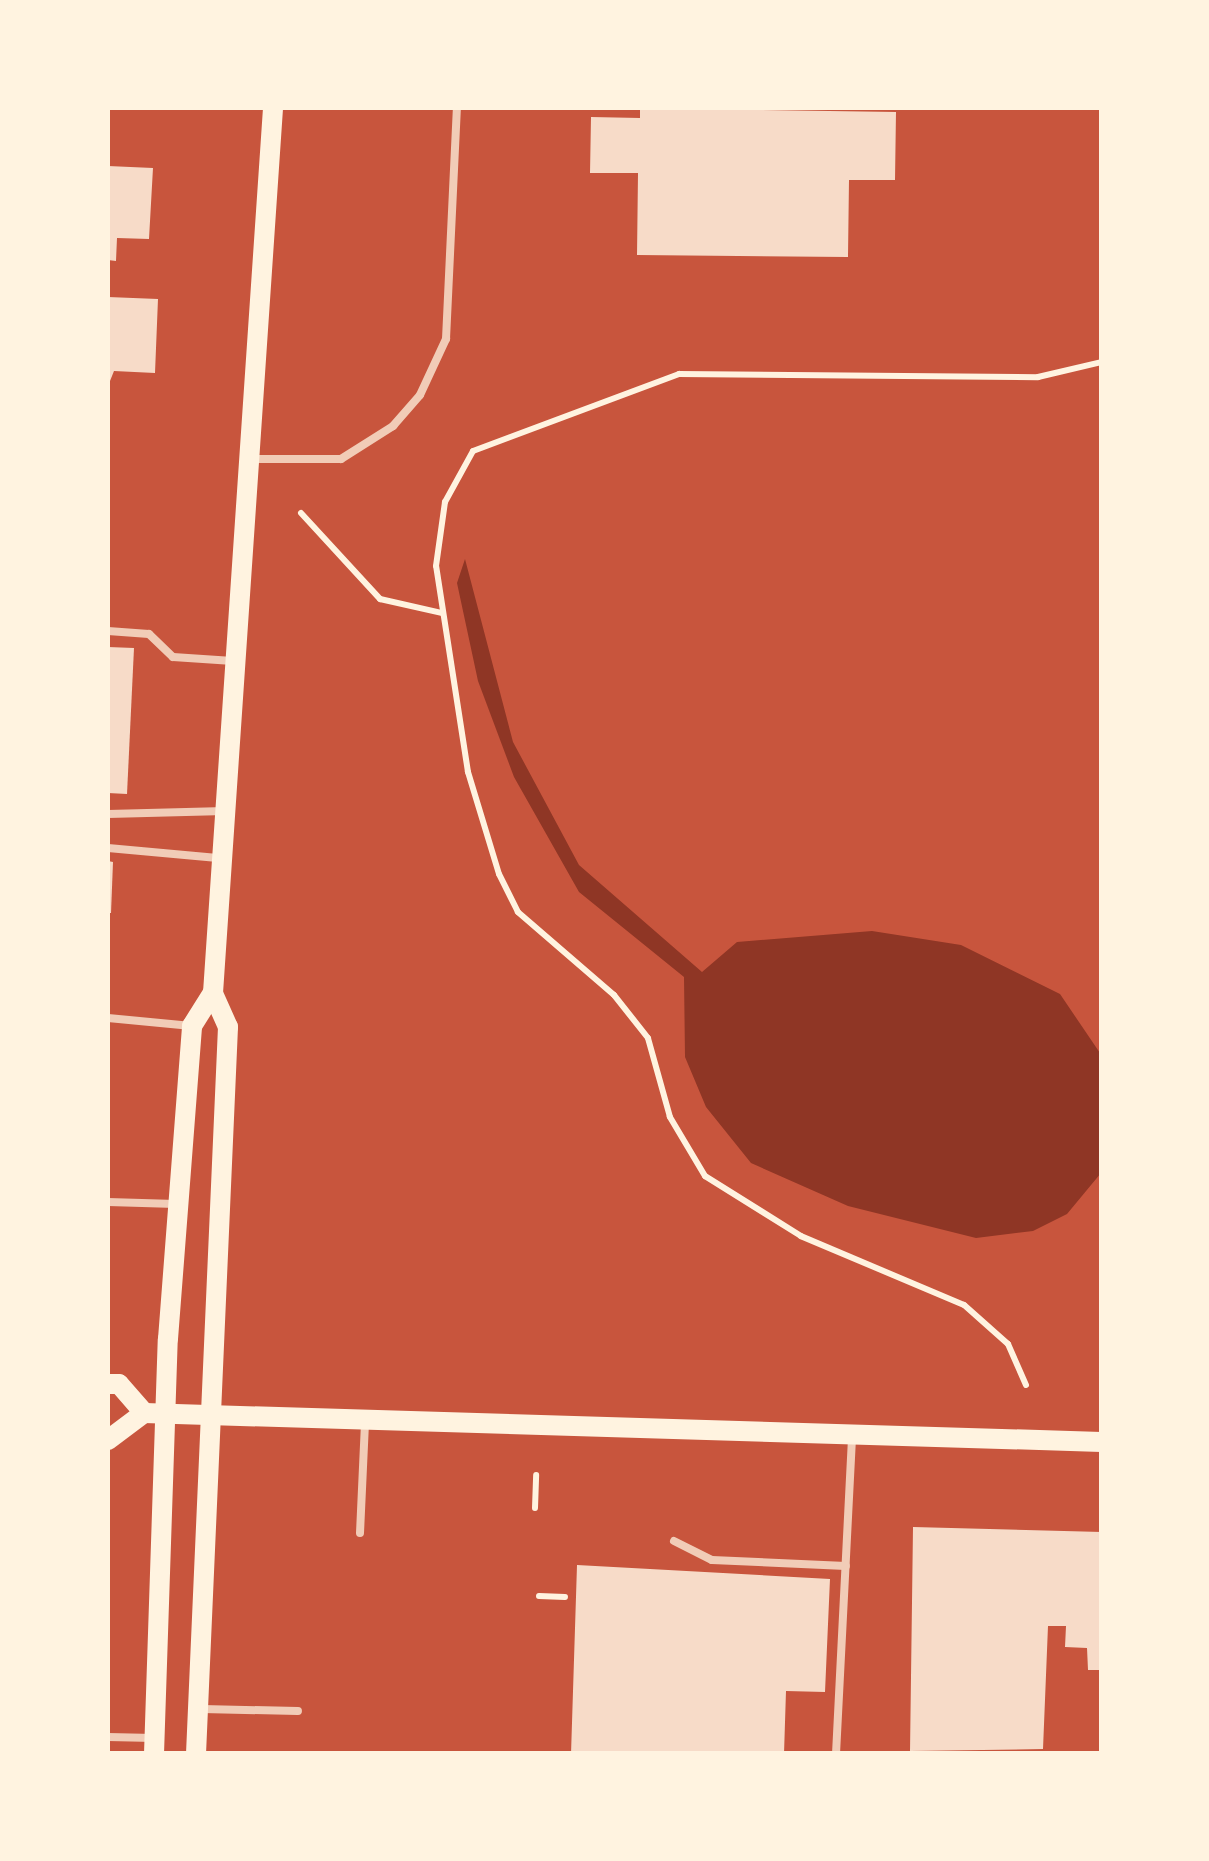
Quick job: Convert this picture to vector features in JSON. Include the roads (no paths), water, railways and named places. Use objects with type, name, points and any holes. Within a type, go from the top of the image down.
[{"type":"main road","points":[[196,1754],[206,1416],[228,1027],[213,993],[273,108]]},
{"type":"main road","points":[[154,1746],[154,1414],[180,1204],[192,1026],[213,993]]},
{"type":"main road","points":[[108,1384],[119,1384],[154,1414]]},
{"type":"main road","points":[[108,1440],[154,1414],[1102,1442]]},
{"type":"lane","points":[[249,459],[341,459],[392,426],[420,395],[446,340],[457,108]]},
{"type":"lane","points":[[108,631],[149,634],[173,657],[236,661]]},
{"type":"lane","points":[[108,814],[225,812]]},
{"type":"lane","points":[[108,848],[222,858]]},
{"type":"lane","points":[[108,1018],[192,1026]]},
{"type":"lane","points":[[108,1202],[180,1204]]},
{"type":"lane","points":[[360,1533],[365,1421]]},
{"type":"lane","points":[[836,1754],[852,1435]]},
{"type":"lane","points":[[674,1541],[712,1560],[846,1566]]},
{"type":"lane","points":[[197,1709],[298,1711]]},
{"type":"lane","points":[[108,1736],[154,1746]]}]
